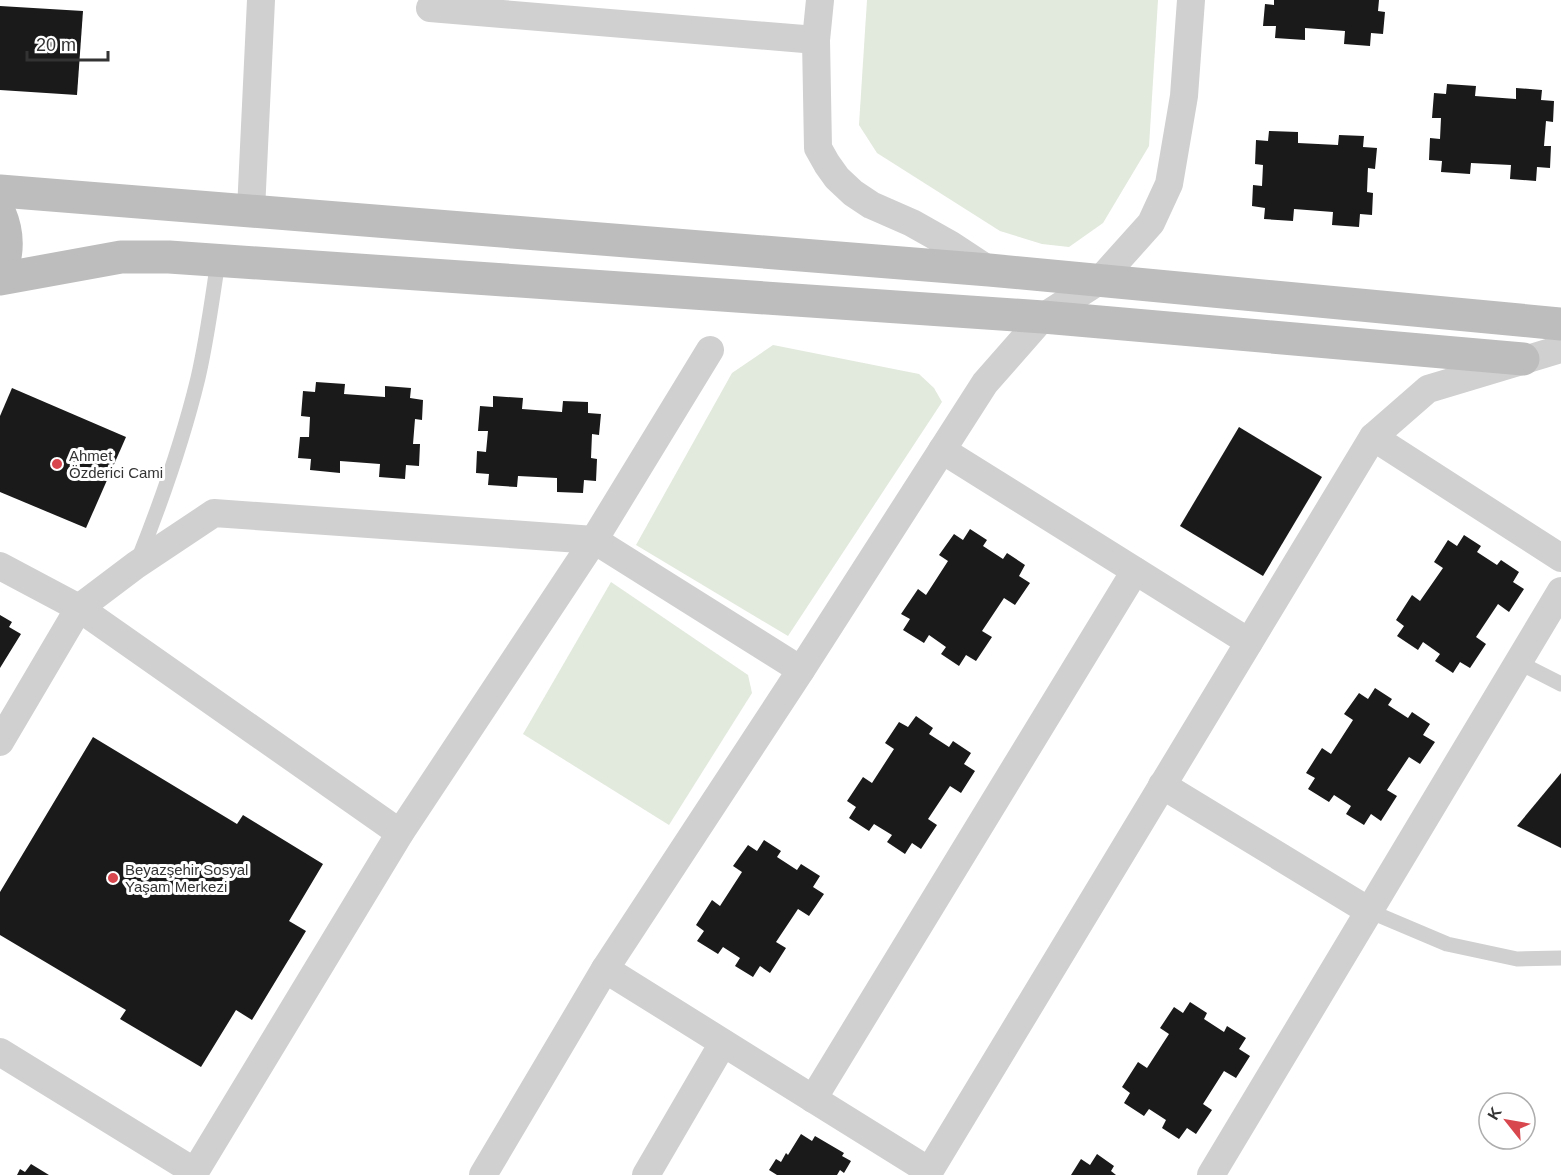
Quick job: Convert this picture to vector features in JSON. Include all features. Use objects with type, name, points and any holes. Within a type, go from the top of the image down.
[{"type":"main road","points":[[0,191],[988,270],[1561,324]]},
{"type":"main road","points":[[0,214],[7,235],[7,258],[0,274]]},
{"type":"main road","points":[[0,279],[121,257],[169,257],[1043,317],[1523,359]]},
{"type":"street","points":[[250,210],[261,0]]},
{"type":"street","points":[[819,0],[816,40],[818,148],[826,164],[845,186],[871,205],[912,223],[951,245],[988,270]]},
{"type":"street","points":[[483,1175],[605,969],[985,383],[1043,317],[1099,281],[1151,223],[1169,184],[1184,96],[1191,0]]},
{"type":"street","points":[[430,8],[816,40]]},
{"type":"street","points":[[605,969],[928,1173],[1373,437],[1428,389],[1561,349]]},
{"type":"street","points":[[0,1052],[194,1173],[400,833],[594,540],[710,350]]},
{"type":"street","points":[[1373,437],[1561,558]]},
{"type":"street","points":[[942,450],[1249,642]]},
{"type":"street","points":[[0,742],[79,608],[136,565],[214,513],[594,540],[801,670]]},
{"type":"street","points":[[0,566],[79,608],[400,833]]},
{"type":"street","points":[[813,1099],[1135,571]]},
{"type":"street","points":[[1211,1175],[1561,591]]},
{"type":"street","points":[[1162,785],[1369,911]]},
{"type":"street","points":[[646,1175],[723,1043]]},
{"type":"lane","points":[[136,565],[183,434],[203,354],[218,261]]},
{"type":"lane","points":[[1518,662],[1561,684]]},
{"type":"lane","points":[[1369,911],[1447,944],[1517,959],[1561,958]]},
{"type":"shaded area","points":[[867,0],[1158,0],[1149,146],[1103,223],[1069,247],[1042,244],[1000,231],[877,153],[859,125]]},
{"type":"shaded area","points":[[773,345],[919,374],[934,388],[942,402],[788,636],[636,545],[732,373]]},
{"type":"shaded area","points":[[611,582],[748,675],[752,693],[669,825],[523,734]]},
{"type":"building","points":[[1274,0],[1379,0],[1378,11],[1385,12],[1383,34],[1371,33],[1370,46],[1344,44],[1345,31],[1305,28],[1305,40],[1275,38],[1276,26],[1263,26],[1265,4],[1274,5]]},
{"type":"building","points":[[0,6],[83,11],[77,95],[0,90]]},
{"type":"building","points":[[1447,84],[1476,86],[1475,96],[1516,99],[1516,88],[1542,90],[1541,100],[1554,101],[1553,122],[1546,121],[1544,146],[1551,146],[1550,168],[1537,167],[1536,181],[1510,179],[1511,165],[1471,163],[1470,174],[1441,172],[1442,161],[1429,160],[1430,138],[1440,139],[1441,118],[1432,118],[1434,93],[1446,94]]},
{"type":"building","points":[[1269,131],[1298,132],[1298,143],[1338,145],[1339,135],[1364,136],[1363,147],[1377,148],[1375,169],[1368,168],[1367,192],[1373,193],[1372,215],[1360,214],[1359,227],[1332,225],[1333,212],[1294,209],[1293,221],[1264,219],[1265,208],[1252,206],[1253,185],[1262,186],[1263,165],[1255,164],[1256,140],[1268,141]]},
{"type":"building","points":[[316,382],[345,384],[344,394],[385,397],[385,386],[411,388],[410,398],[423,400],[422,420],[415,419],[413,444],[420,444],[419,466],[406,465],[405,479],[379,477],[380,464],[340,461],[340,473],[310,470],[311,459],[298,458],[300,437],[309,437],[310,417],[301,416],[303,391],[315,392]]},
{"type":"building","name":"Ahmet Özderici Cami","points":[[12,388],[126,437],[86,528],[0,492],[0,416]]},
{"type":"building","points":[[493,396],[523,398],[522,409],[562,412],[563,401],[588,402],[588,413],[601,414],[599,435],[592,434],[591,458],[597,459],[596,481],[584,480],[583,493],[557,492],[557,478],[518,476],[517,487],[488,485],[489,474],[476,473],[477,451],[486,452],[488,431],[478,431],[480,406],[493,407]]},
{"type":"building","points":[[1239,427],[1322,477],[1263,576],[1180,526]]},
{"type":"building","points":[[970,529],[987,540],[983,546],[1003,559],[1007,553],[1025,565],[1019,576],[1030,583],[1015,605],[1004,598],[982,631],[992,637],[976,661],[966,655],[959,666],[941,654],[946,647],[929,635],[924,643],[903,630],[910,619],[901,614],[918,589],[926,595],[948,561],[939,555],[954,534],[963,540]]},
{"type":"building","points":[[1464,535],[1481,546],[1477,552],[1497,565],[1501,560],[1519,572],[1513,582],[1524,589],[1509,612],[1498,604],[1476,637],[1486,644],[1470,668],[1460,662],[1453,673],[1435,661],[1440,654],[1423,642],[1418,650],[1397,636],[1404,626],[1396,620],[1412,595],[1420,601],[1443,568],[1434,562],[1448,540],[1457,546]]},
{"type":"building","points":[[0,615],[12,622],[9,627],[21,634],[0,668]]},
{"type":"building","points":[[1375,688],[1392,699],[1388,705],[1408,718],[1412,712],[1430,724],[1423,735],[1435,742],[1420,764],[1409,757],[1387,790],[1397,796],[1381,821],[1371,814],[1364,825],[1346,814],[1351,806],[1334,795],[1329,802],[1308,789],[1315,778],[1306,773],[1322,748],[1331,754],[1353,720],[1344,714],[1359,693],[1368,699]]},
{"type":"building","points":[[916,716],[933,728],[929,734],[949,747],[953,741],[971,753],[964,764],[975,771],[961,793],[950,786],[928,819],[937,825],[921,849],[912,843],[905,854],[887,842],[892,835],[874,824],[869,831],[849,818],[856,807],[847,801],[863,777],[872,783],[894,749],[885,743],[899,722],[908,727]]},
{"type":"building","points":[[93,737],[237,824],[243,815],[323,864],[289,921],[306,931],[252,1020],[236,1010],[201,1067],[120,1019],[126,1010],[0,935],[0,892]]},
{"type":"building","points":[[1561,773],[1561,848],[1517,826]]},
{"type":"building","points":[[764,840],[781,851],[777,857],[797,870],[801,864],[820,876],[813,887],[824,894],[809,916],[798,909],[776,942],[786,948],[770,973],[760,966],[753,977],[735,966],[740,958],[723,947],[718,954],[697,941],[704,931],[696,925],[712,900],[720,906],[742,872],[733,866],[748,845],[757,851]]},
{"type":"building","points":[[1190,1002],[1207,1013],[1204,1019],[1224,1032],[1227,1026],[1246,1038],[1239,1049],[1250,1056],[1236,1078],[1224,1071],[1203,1104],[1212,1110],[1196,1134],[1187,1128],[1179,1139],[1162,1128],[1166,1120],[1149,1109],[1144,1116],[1124,1103],[1130,1093],[1122,1087],[1138,1062],[1147,1068],[1169,1034],[1160,1028],[1174,1007],[1183,1013]]},
{"type":"building","points":[[801,1134],[812,1141],[815,1136],[844,1153],[842,1156],[851,1161],[844,1173],[840,1170],[837,1175],[777,1175],[769,1170],[776,1159],[781,1162],[786,1153],[788,1155]]},
{"type":"building","points":[[1097,1154],[1114,1166],[1111,1171],[1116,1175],[1071,1175],[1081,1159],[1090,1165]]},
{"type":"building","points":[[31,1164],[49,1175],[17,1175],[20,1169],[25,1172]]},
{"type":"place","name":"Ahmet Özderici Cami","points":[[57,464]]},
{"type":"place","name":"Beyazşehir Sosyal Yaşam Merkezi","points":[[113,878]]}]
